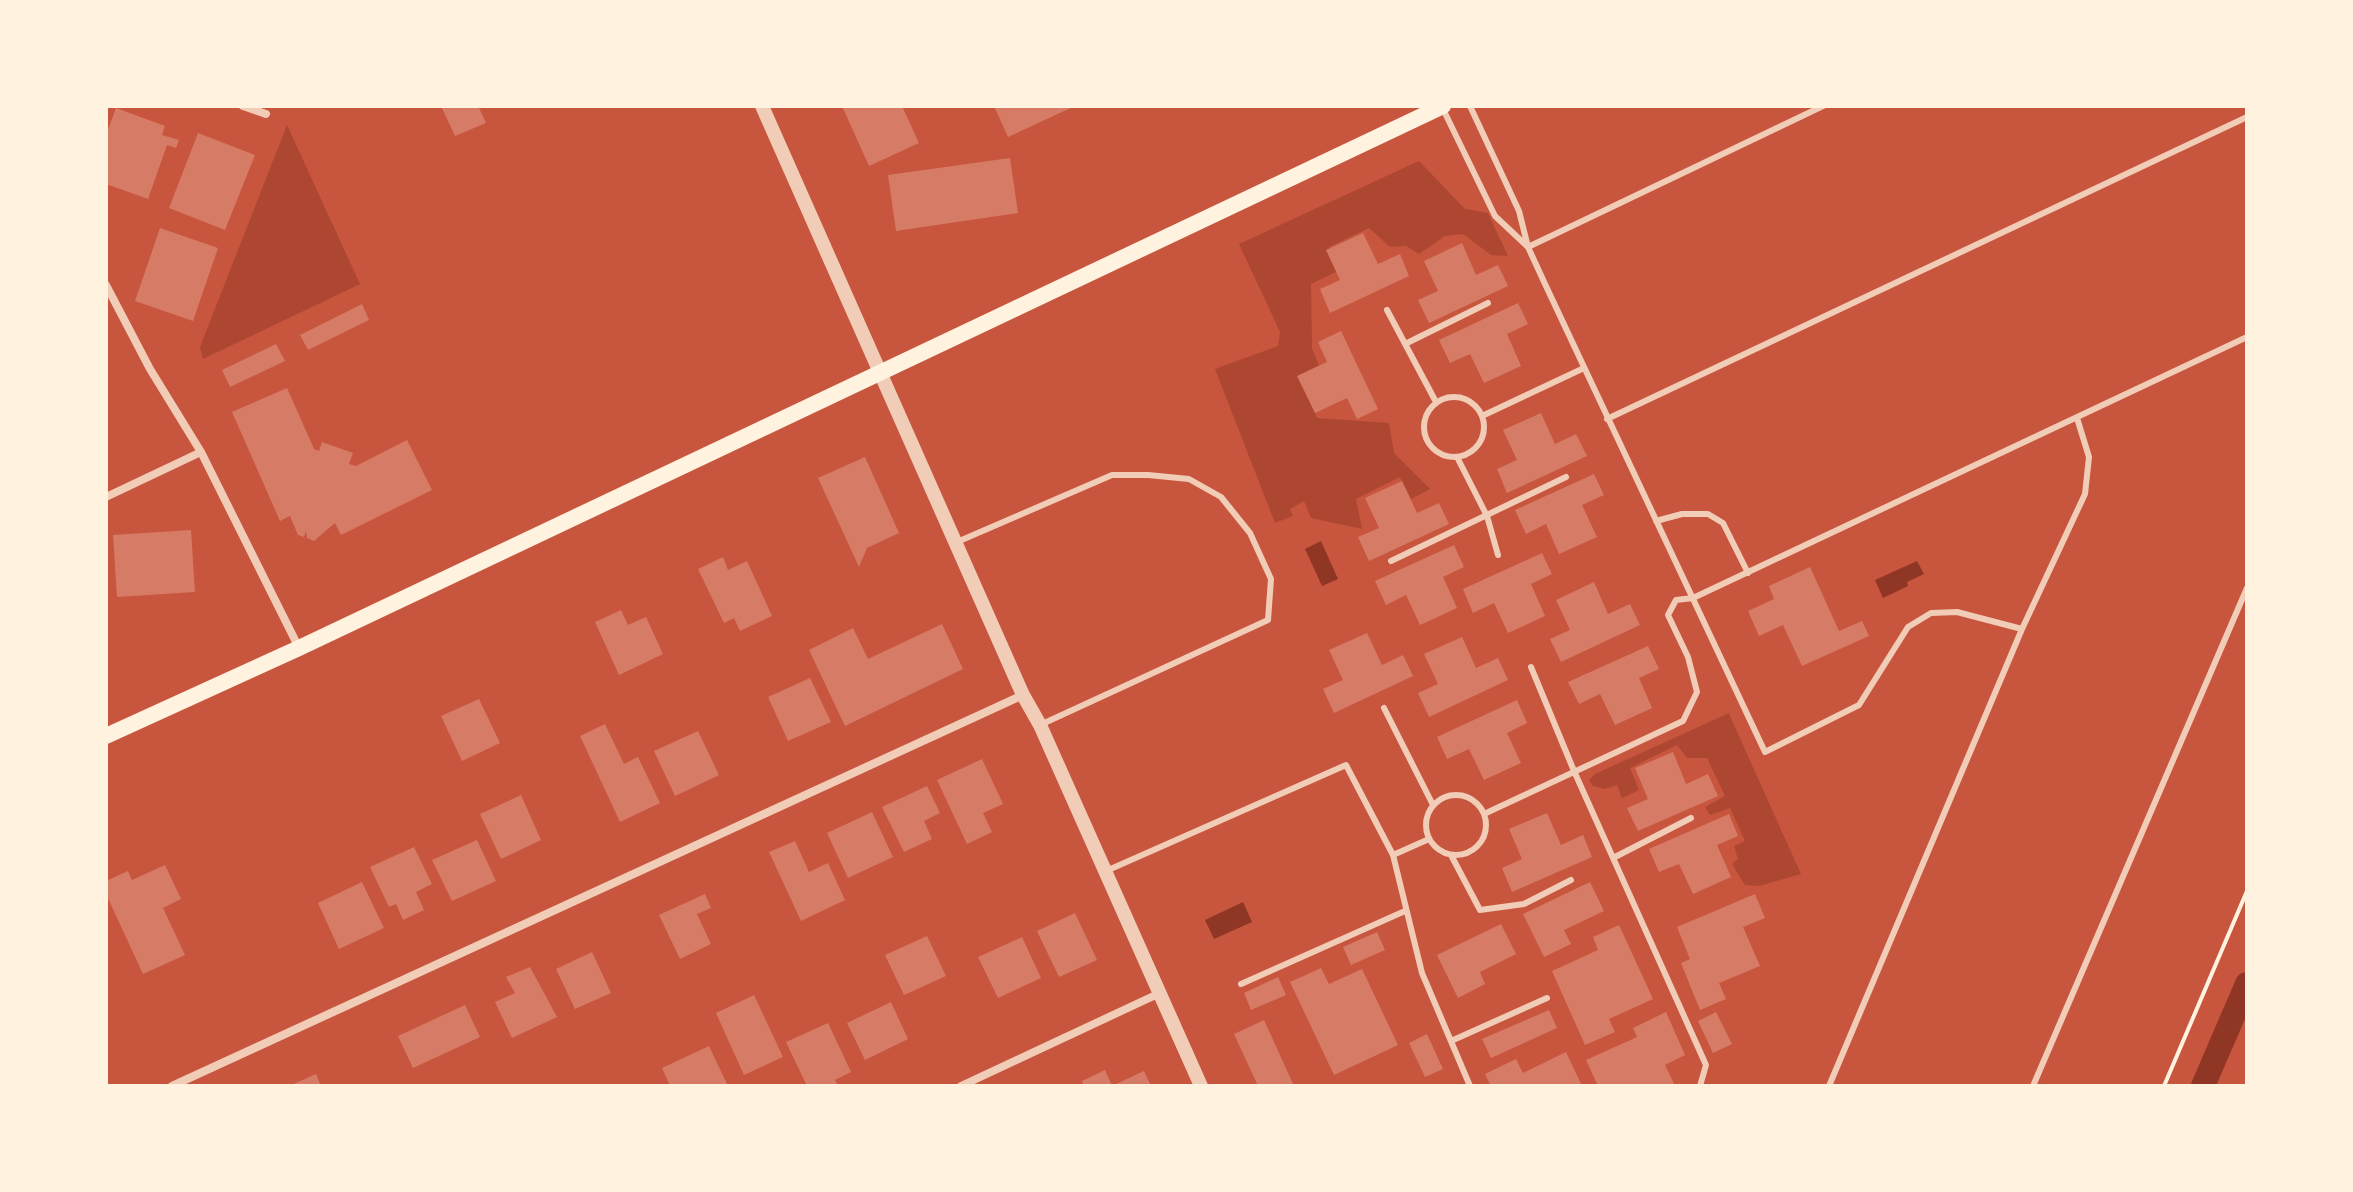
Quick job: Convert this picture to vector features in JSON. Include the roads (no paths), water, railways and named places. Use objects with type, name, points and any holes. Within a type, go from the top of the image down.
[{"type":"main road","points":[[106,736],[299,648],[1443,106]]},
{"type":"street","points":[[243,106],[266,114]]},
{"type":"street","points":[[762,106],[1023,695],[1040,725],[1201,1086]]},
{"type":"street","points":[[106,285],[150,369],[201,452],[299,648]]},
{"type":"street","points":[[106,497],[201,452]]},
{"type":"street","points":[[172,1086],[1023,695]]},
{"type":"street","points":[[961,1086],[1160,993]]},
{"type":"lane","points":[[1443,106],[1495,216],[1528,247]]},
{"type":"lane","points":[[1470,106],[1519,211],[1528,247],[1765,752],[1859,705],[1908,627],[1931,613],[1957,612],[2022,629]]},
{"type":"lane","points":[[1528,247],[1823,106]]},
{"type":"lane","points":[[1607,419],[2247,117]]},
{"type":"lane","points":[[1405,344],[1488,303]]},
{"type":"lane","points":[[1387,310],[1436,402]]},
{"type":"lane","points":[[1484,814],[1683,721],[1697,692],[1688,657],[1668,615],[1676,600],[1693,598],[1748,573],[2247,337]]},
{"type":"lane","points":[[1482,416],[1584,368]]},
{"type":"lane","points":[[1455,396],[1465,398],[1474,404],[1482,416],[1484,431],[1481,440],[1475,449],[1457,457],[1438,453],[1425,437],[1425,418],[1436,402],[1455,396]]},
{"type":"lane","points":[[1829,1086],[2022,629],[2085,494],[2089,457],[2077,418]]},
{"type":"lane","points":[[1457,457],[1487,516],[1498,555]]},
{"type":"lane","points":[[957,542],[1112,475],[1189,479],[1221,497],[1250,533],[1271,579],[1268,620],[1040,725]]},
{"type":"lane","points":[[1391,561],[1566,477]]},
{"type":"lane","points":[[1656,521],[1682,514],[1708,514],[1723,523],[1748,573]]},
{"type":"lane","points":[[2033,1086],[2247,588]]},
{"type":"lane","points":[[1531,667],[1574,771],[1706,1065],[1700,1086]]},
{"type":"lane","points":[[1384,708],[1433,805]]},
{"type":"lane","points":[[1103,872],[1346,765],[1393,855],[1422,973],[1470,1086]]},
{"type":"lane","points":[[1457,794],[1473,800],[1484,814],[1485,831],[1477,847],[1469,852],[1451,855],[1442,852],[1429,839],[1425,822],[1439,799],[1457,794]]},
{"type":"lane","points":[[1613,858],[1691,818]]},
{"type":"lane","points":[[1393,855],[1429,839]]},
{"type":"lane","points":[[1451,855],[1480,910],[1524,904],[1571,880]]},
{"type":"lane","points":[[1241,984],[1405,911]]},
{"type":"lane","points":[[1451,1041],[1547,998]]},
{"type":"waterway","points":[[2203,1086],[2247,984]]}]
